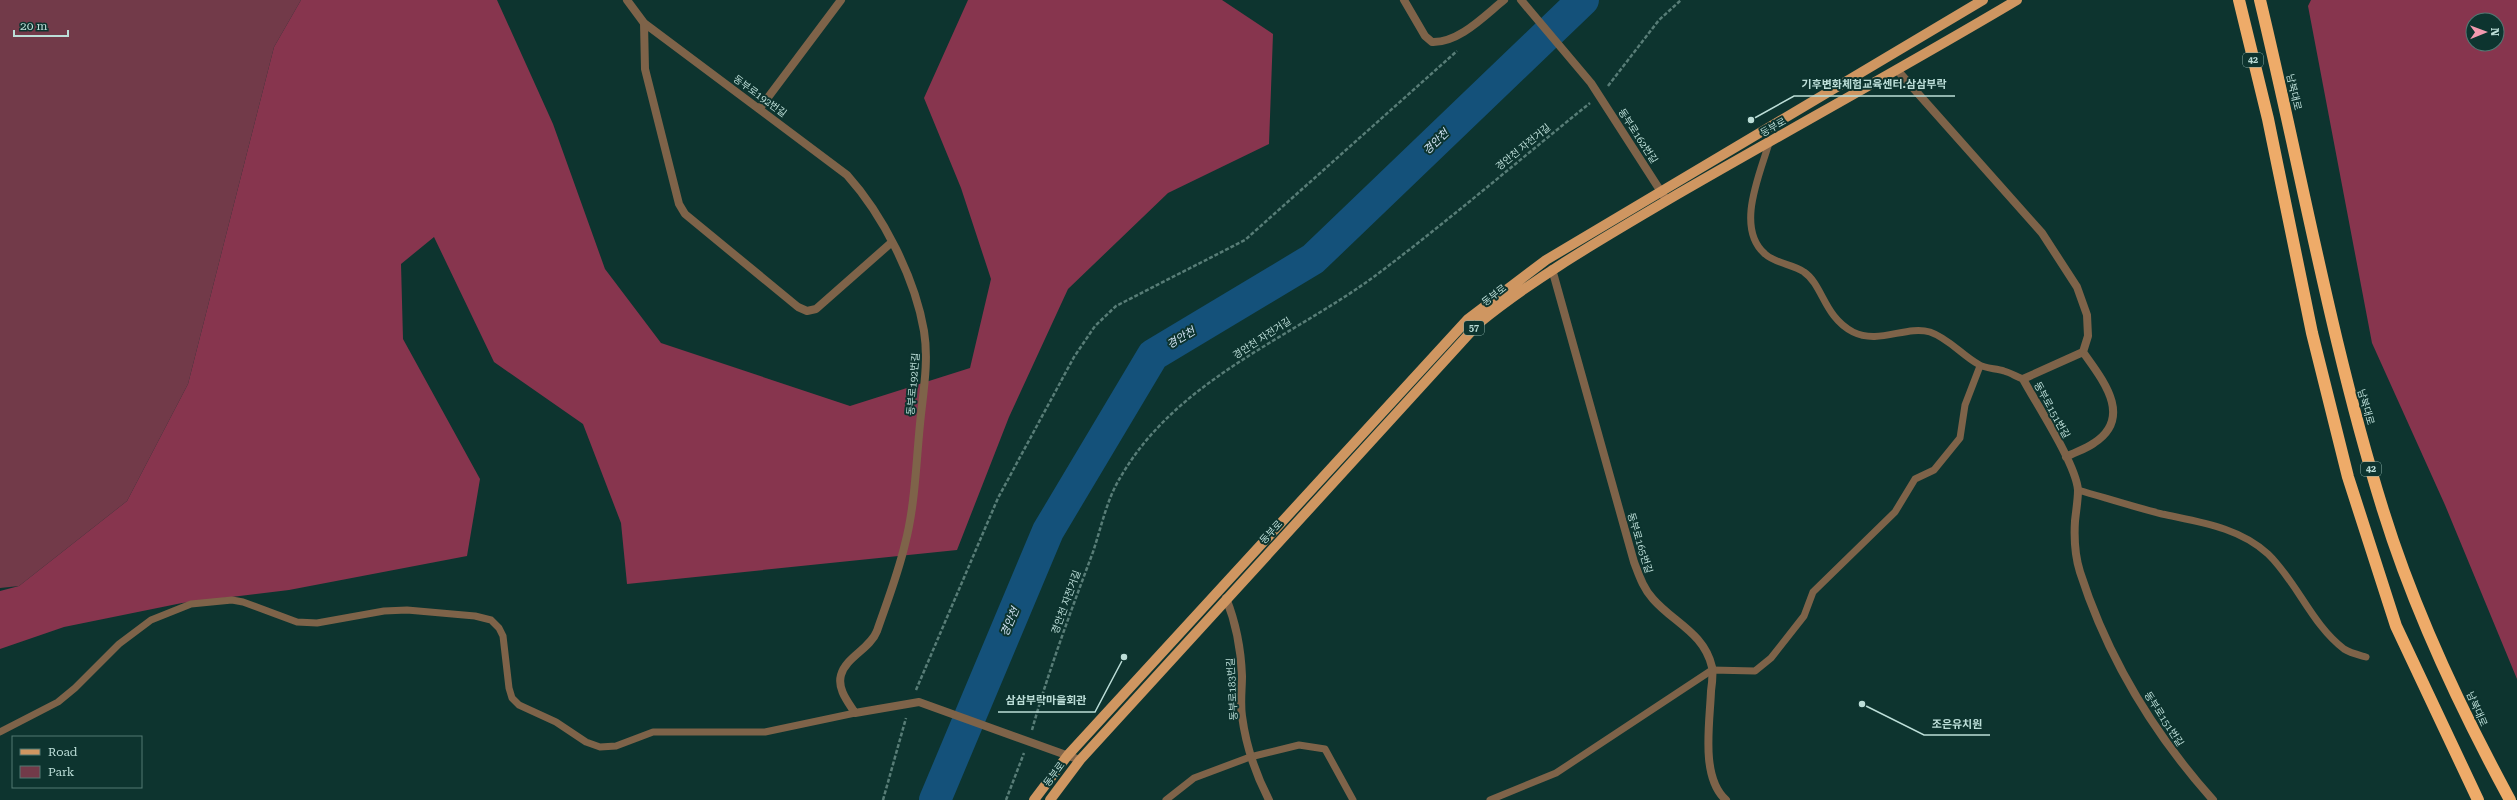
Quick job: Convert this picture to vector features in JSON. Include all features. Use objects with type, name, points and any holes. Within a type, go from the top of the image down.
[{"type":"highway","name":"42","points":[[2239,0],[2268,119],[2312,333],[2348,477],[2370,551],[2396,626],[2478,800]]},
{"type":"highway","name":"남북대로","points":[[2260,0],[2288,119],[2338,352],[2384,511],[2420,609],[2473,731],[2510,800]]},
{"type":"main road","points":[[1034,800],[1068,755],[1468,319],[1546,260],[1665,196],[1983,0]]},
{"type":"main road","name":"동부로","points":[[1050,800],[1080,760],[1125,713],[1226,598],[1479,323],[1511,297],[1552,269],[1665,196],[1769,143],[1898,71],[2017,0]]},
{"type":"street","name":"동부로192번길","points":[[627,0],[644,23],[760,108],[847,175],[871,203],[892,242],[917,302],[924,330],[926,371],[905,544],[876,633],[864,650],[844,667],[841,675],[840,686],[855,713]]},
{"type":"street","points":[[760,108],[840,0]]},
{"type":"street","points":[[1404,0],[1426,36],[1432,42],[1442,43],[1453,39],[1504,0]]},
{"type":"street","name":"동부로162번길","points":[[1521,0],[1599,95],[1665,196]]},
{"type":"street","points":[[644,23],[645,69],[679,204],[685,214],[798,307],[807,311],[816,309],[892,242]]},
{"type":"street","points":[[1898,71],[2042,233],[2077,287],[2087,315],[2088,336],[2082,352],[2108,387],[2113,405],[2112,418],[2106,432],[2095,443],[2066,457]]},
{"type":"street","name":"동부로165번길","points":[[1552,269],[1634,562],[1643,586],[1654,600],[1686,626],[1701,642],[1709,656],[1712,670],[1708,745],[1710,766],[1715,783],[1726,800]]},
{"type":"street","name":"동부로151번길","points":[[2082,352],[2024,379],[2066,457],[2078,490],[2075,546],[2080,571],[2104,632],[2140,704],[2182,765],[2213,800]]},
{"type":"street","name":"동부로183번길","points":[[1226,598],[1235,621],[1239,644],[1242,715],[1250,757],[1269,800]]},
{"type":"street","points":[[855,713],[910,705],[919,702],[1080,760]]},
{"type":"lane","points":[[1769,143],[1752,201],[1751,224],[1756,243],[1766,255],[1804,272],[1812,282],[1827,308],[1841,323],[1853,332],[1867,336],[1879,337],[1930,332],[1946,341],[1980,366],[2005,371],[2024,379]]},
{"type":"lane","points":[[1490,800],[1556,773],[1712,670],[1755,671],[1771,658],[1804,616],[1813,592],[1895,512],[1915,479],[1934,470],[1960,438],[1965,405],[1980,366]]},
{"type":"lane","points":[[2078,490],[2162,514],[2203,522],[2227,529],[2245,539],[2268,554],[2331,637],[2345,650],[2366,657]]},
{"type":"lane","points":[[0,732],[58,702],[76,688],[119,644],[151,620],[191,604],[232,600],[243,602],[298,622],[317,623],[384,611],[407,610],[475,616],[491,620],[499,628],[503,636],[509,688],[512,698],[518,705],[556,722],[586,742],[600,747],[616,746],[653,732],[771,731],[855,713]]},
{"type":"lane","points":[[1166,800],[1194,778],[1250,757],[1299,745],[1325,749],[1353,800]]},
{"type":"path","name":"경안천 자전거길","points":[[1006,800],[1029,741],[1048,675],[1119,479],[1143,445],[1174,412],[1200,390],[1259,348],[1373,277],[1599,95],[1612,82],[1659,20],[1681,0]]},
{"type":"path","points":[[884,800],[910,705],[998,498],[1074,356],[1095,326],[1116,306],[1245,240],[1459,50]]},
{"type":"green space","points":[[0,0],[301,0],[274,47],[188,384],[127,501],[19,586],[0,588]]},
{"type":"shaded area","points":[[301,0],[497,0],[553,124],[605,269],[661,343],[850,406],[970,368],[991,279],[961,188],[924,98],[968,0],[1222,0],[1273,34],[1269,144],[1168,193],[1068,289],[1009,417],[957,550],[627,584],[621,523],[583,424],[494,362],[434,237],[401,264],[403,339],[480,479],[467,556],[289,590],[182,603],[64,627],[0,649],[0,591],[19,586],[127,501],[188,384],[274,47]]},
{"type":"shaded area","points":[[2311,0],[2517,0],[2517,679],[2445,505],[2372,343],[2308,6]]},
{"type":"waterway","name":"경안천","points":[[935,800],[1048,531],[1153,355],[1313,259],[1583,0]]},
{"type":"place","name":"기후변화체험교육센터.삼삼부락","points":[[1751,120]]},
{"type":"place","name":"삼삼부락마을회관","points":[[1124,657]]},
{"type":"place","name":"조은유치원","points":[[1862,704]]}]
